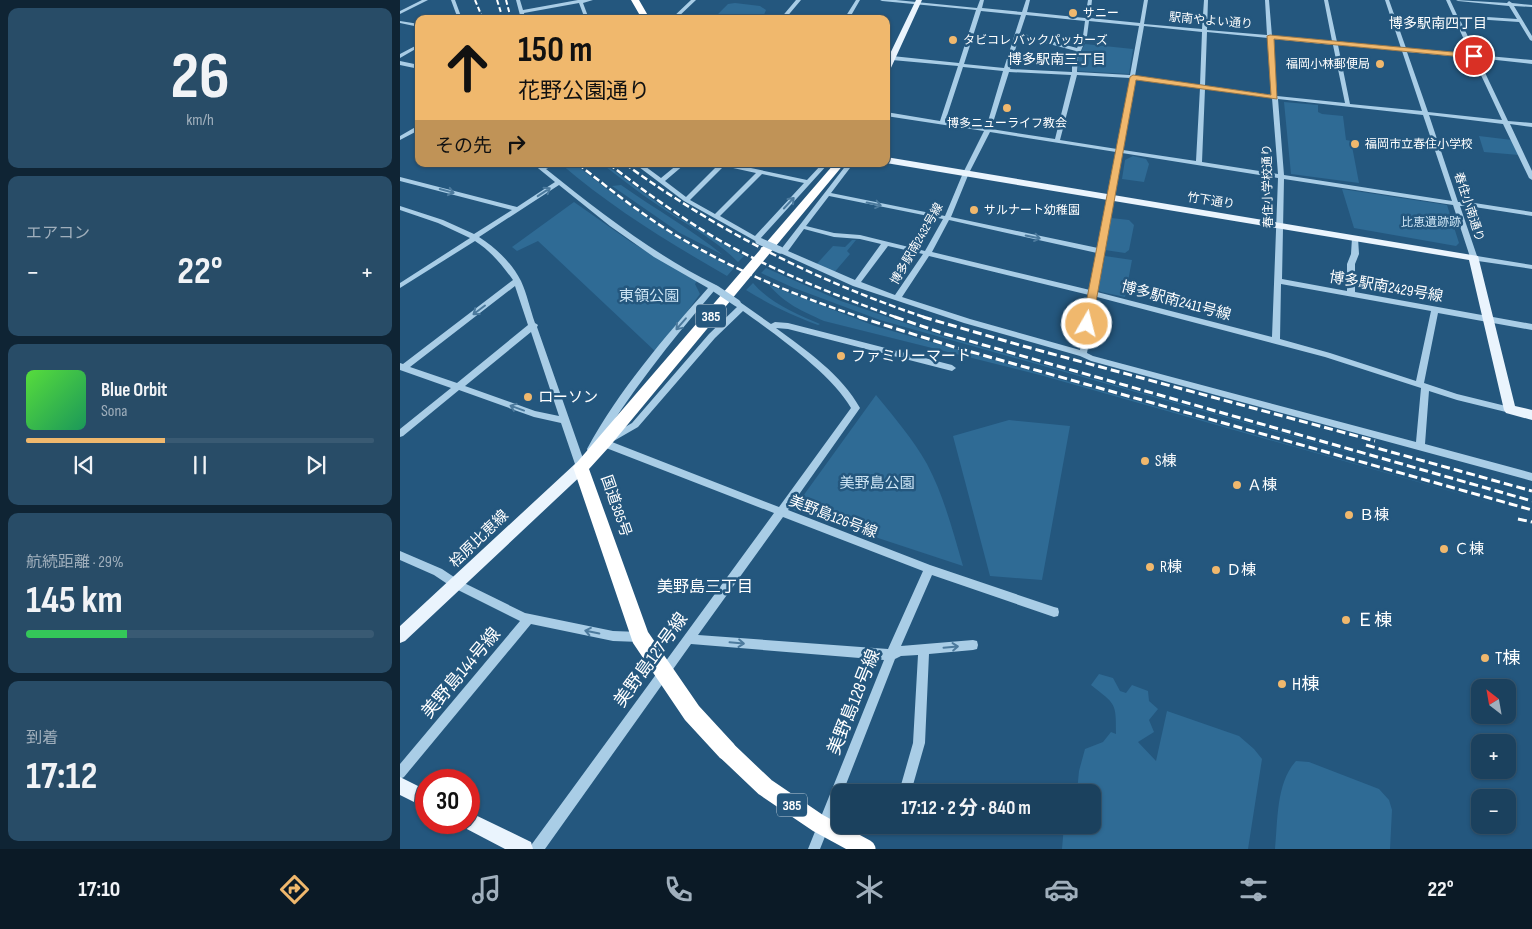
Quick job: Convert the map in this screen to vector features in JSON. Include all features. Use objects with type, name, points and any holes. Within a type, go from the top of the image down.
[{"type":"highway","points":[[636,0],[644,15]]},
{"type":"highway","name":"国道385号","points":[[836,167],[604,443],[581,467],[640,637],[692,713],[726,750],[765,787],[818,823],[866,849]]},
{"type":"main road","points":[[890,62],[918,2]]},
{"type":"main road","name":"竹下通り","points":[[890,161],[1474,258]]},
{"type":"main road","points":[[1474,258],[1510,410],[1532,415]]},
{"type":"main road","name":"桧原比恵線","points":[[403,629],[456,584],[581,467]]},
{"type":"main road","points":[[400,786],[415,794]]},
{"type":"main road","points":[[480,827],[524,849]]},
{"type":"street","points":[[400,13],[426,0]]},
{"type":"street","points":[[453,0],[459,15]]},
{"type":"street","points":[[518,0],[522,15]]},
{"type":"street","points":[[521,12],[592,0]]},
{"type":"street","points":[[677,15],[694,0]]},
{"type":"street","points":[[786,15],[799,0]]},
{"type":"street","points":[[849,15],[858,0]]},
{"type":"street","name":"駅南やよい通り","points":[[882,0],[1532,62]]},
{"type":"street","points":[[942,123],[982,0]]},
{"type":"street","name":"博多駅南2432号線","points":[[897,298],[927,254],[947,218],[966,173],[988,130],[1028,0]]},
{"type":"street","points":[[1058,141],[1075,58],[1085,36],[1090,0]]},
{"type":"street","points":[[1083,354],[1092,293],[1110,196],[1113,189],[1146,0]]},
{"type":"street","points":[[1199,164],[1206,0]]},
{"type":"street","name":"春住小学校通り","points":[[1267,0],[1281,177],[1276,341]]},
{"type":"street","points":[[1326,0],[1348,105]]},
{"type":"street","name":"春住小南通り","points":[[1387,0],[1474,258]]},
{"type":"street","points":[[1448,0],[1532,178]]},
{"type":"street","points":[[1458,0],[1509,2],[1532,6]]},
{"type":"street","points":[[580,1],[585,15]]},
{"type":"street","points":[[1509,2],[1532,40]]},
{"type":"street","points":[[1456,16],[1521,22]]},
{"type":"street","points":[[400,22],[415,25]]},
{"type":"street","points":[[1018,34],[1078,50]]},
{"type":"street","points":[[400,56],[415,47]]},
{"type":"street","points":[[892,58],[1008,70],[1133,77],[1275,97],[1532,125]]},
{"type":"street","points":[[400,63],[415,65]]},
{"type":"street","points":[[890,115],[1281,177],[1532,214]]},
{"type":"street","points":[[400,127],[415,129]]},
{"type":"street","points":[[400,138],[415,130]]},
{"type":"street","points":[[540,167],[612,225],[657,255],[714,288],[770,327],[774,325],[788,326],[952,368]]},
{"type":"street","points":[[642,167],[686,200],[757,240],[856,284],[981,326],[1083,354],[1091,358],[1532,477]]},
{"type":"street","points":[[662,181],[678,167]]},
{"type":"street","points":[[686,200],[720,167]]},
{"type":"street","points":[[737,167],[809,182]]},
{"type":"street","points":[[757,240],[822,167]]},
{"type":"street","points":[[782,251],[804,227],[826,194],[848,167]]},
{"type":"street","points":[[716,217],[760,172]]},
{"type":"street","points":[[400,179],[517,209]]},
{"type":"street","points":[[400,286],[558,183]]},
{"type":"street","points":[[826,194],[1100,251]]},
{"type":"street","points":[[400,208],[448,224],[474,238],[500,258],[517,281],[534,325],[581,467]]},
{"type":"street","name":"博多駅南2411号線","points":[[804,227],[834,235],[860,237],[1092,293],[1327,355],[1422,386],[1510,410]]},
{"type":"street","points":[[1351,294],[1351,264],[1355,254],[1355,238]]},
{"type":"street","points":[[856,284],[886,243]]},
{"type":"street","name":"竹下通り","points":[[1474,258],[1532,267]]},
{"type":"street","points":[[402,367],[517,281]]},
{"type":"street","name":"博多駅南2429号線","points":[[1278,281],[1532,327]]},
{"type":"street","points":[[581,467],[609,417],[670,336],[714,288]]},
{"type":"street","points":[[604,443],[635,425],[740,305]]},
{"type":"street","points":[[1420,447],[1422,386],[1436,310]]},
{"type":"street","points":[[400,434],[534,325]]},
{"type":"street","name":"美野島127号線","points":[[537,849],[856,408],[848,395],[826,373],[770,327]]},
{"type":"street","points":[[402,367],[534,414],[564,420]]},
{"type":"street","name":"美野島126号線","points":[[604,443],[929,569],[1054,612]]},
{"type":"street","points":[[400,555],[529,618],[613,636],[640,637]]},
{"type":"street","name":"美野島128号線","points":[[814,849],[892,655],[929,569]]},
{"type":"street","name":"美野島144号線","points":[[400,773],[529,618]]},
{"type":"street","points":[[689,639],[892,655],[901,651],[973,646]]},
{"type":"street","points":[[907,784],[919,743],[924,649]]},
{"type":"green space","points":[[728,4],[760,6],[766,10],[764,15],[717,15]]},
{"type":"green space","points":[[1085,44],[1133,49],[1129,74],[1078,71],[1077,58]]},
{"type":"green space","points":[[1284,102],[1318,105],[1318,112],[1322,114],[1343,116],[1346,140],[1351,141],[1359,183],[1291,174]]},
{"type":"green space","points":[[1479,136],[1512,140],[1519,155],[1484,152]]},
{"type":"green space","points":[[1133,156],[1146,159],[1149,164],[1144,182],[1122,179],[1125,160]]},
{"type":"green space","points":[[565,167],[579,167],[652,220],[691,245],[734,268],[727,276],[641,224]]},
{"type":"green space","points":[[606,167],[609,167],[673,214],[744,256],[738,262],[710,239],[652,201]]},
{"type":"green space","points":[[621,185],[698,236],[723,255],[680,233],[612,186]]},
{"type":"green space","name":"比恵遺跡跡","points":[[1342,189],[1447,205],[1459,243],[1456,246],[1354,228]]},
{"type":"green space","name":"東領公園","points":[[574,202],[631,242],[697,281],[695,284],[700,294],[657,353],[538,241],[517,251],[512,247]]},
{"type":"green space","points":[[1111,218],[1129,220],[1134,225],[1129,250],[1125,253],[1105,250]]},
{"type":"green space","points":[[852,240],[856,240],[847,251],[850,254],[832,275],[814,267],[833,246],[845,247]]},
{"type":"green space","points":[[1105,256],[1132,260],[1125,297],[1098,290]]},
{"type":"green space","points":[[766,268],[841,301],[943,336],[1522,501],[880,320],[794,288],[761,273]]},
{"type":"green space","points":[[753,283],[775,302],[820,324],[818,325],[790,313],[746,290]]},
{"type":"green space","points":[[769,285],[875,326],[1524,512],[1040,375],[824,321],[788,302]]},
{"type":"green space","name":"美野島公園","points":[[876,395],[909,437],[927,464],[943,501],[963,566],[793,510]]},
{"type":"green space","points":[[1009,420],[1070,426],[1042,580],[990,576],[953,436]]},
{"type":"green space","points":[[1099,674],[1113,678],[1120,691],[1126,693],[1132,685],[1148,691],[1149,701],[1158,709],[1149,720],[1154,732],[1138,742],[1156,761],[1167,711],[1239,736],[1254,749],[1262,759],[1248,849],[1062,849],[1063,834],[1101,834],[1101,784],[1078,784],[1079,771],[1085,749],[1103,742],[1111,732],[1116,734],[1116,716],[1110,701],[1091,685]]},
{"type":"green space","points":[[1296,761],[1309,762],[1379,789],[1389,800],[1392,810],[1390,849],[1275,849],[1281,791],[1289,770]]},
{"type":"railway","points":[[475,0],[481,15]]},
{"type":"railway","points":[[497,0],[502,15]]},
{"type":"railway","points":[[506,0],[510,15]]},
{"type":"railway","points":[[582,167],[670,232],[705,252],[772,284],[863,318]]},
{"type":"railway","points":[[613,167],[705,232],[741,252],[807,283],[898,318]]},
{"type":"railway","points":[[629,167],[696,211],[770,253],[847,288],[927,318]]},
{"type":"railway","points":[[859,317],[954,347],[1532,510]]},
{"type":"railway","points":[[895,317],[945,334],[1532,501]]},
{"type":"railway","points":[[923,317],[1023,346],[1375,441]]},
{"type":"railway","points":[[1366,445],[1532,491]]},
{"type":"railway","points":[[1518,519],[1532,522]]},
{"type":"place","name":"サニー","points":[[1073,13]]},
{"type":"place","name":"タビコレ バックパッカーズ","points":[[953,40]]},
{"type":"place","name":"福岡小林郵便局","points":[[1380,64]]},
{"type":"place","name":"博多ニューライフ教会","points":[[1007,108]]},
{"type":"place","name":"福岡市立春住小学校","points":[[1355,144]]},
{"type":"place","name":"サルナート幼稚園","points":[[974,210]]},
{"type":"place","name":"ファミリーマート","points":[[841,356]]},
{"type":"place","name":"ローソン","points":[[528,397]]},
{"type":"place","name":"S棟","points":[[1145,461]]},
{"type":"place","name":"Ａ棟","points":[[1237,485]]},
{"type":"place","name":"Ｂ棟","points":[[1349,515]]},
{"type":"place","name":"Ｃ棟","points":[[1444,549]]},
{"type":"place","name":"R棟","points":[[1150,567]]},
{"type":"place","name":"Ｄ棟","points":[[1216,570]]},
{"type":"place","name":"Ｅ棟","points":[[1346,620]]},
{"type":"place","name":"T棟","points":[[1485,658]]},
{"type":"place","name":"H棟","points":[[1282,684]]},
{"type":"district","name":"博多駅南四丁目","points":[[1438,23]]},
{"type":"district","name":"博多駅南三丁目","points":[[1057,59]]},
{"type":"district","name":"美野島三丁目","points":[[705,587]]},
{"type":"route","points":[[1087,324],[1133,77],[1275,97],[1270,36],[1474,56]]}]
